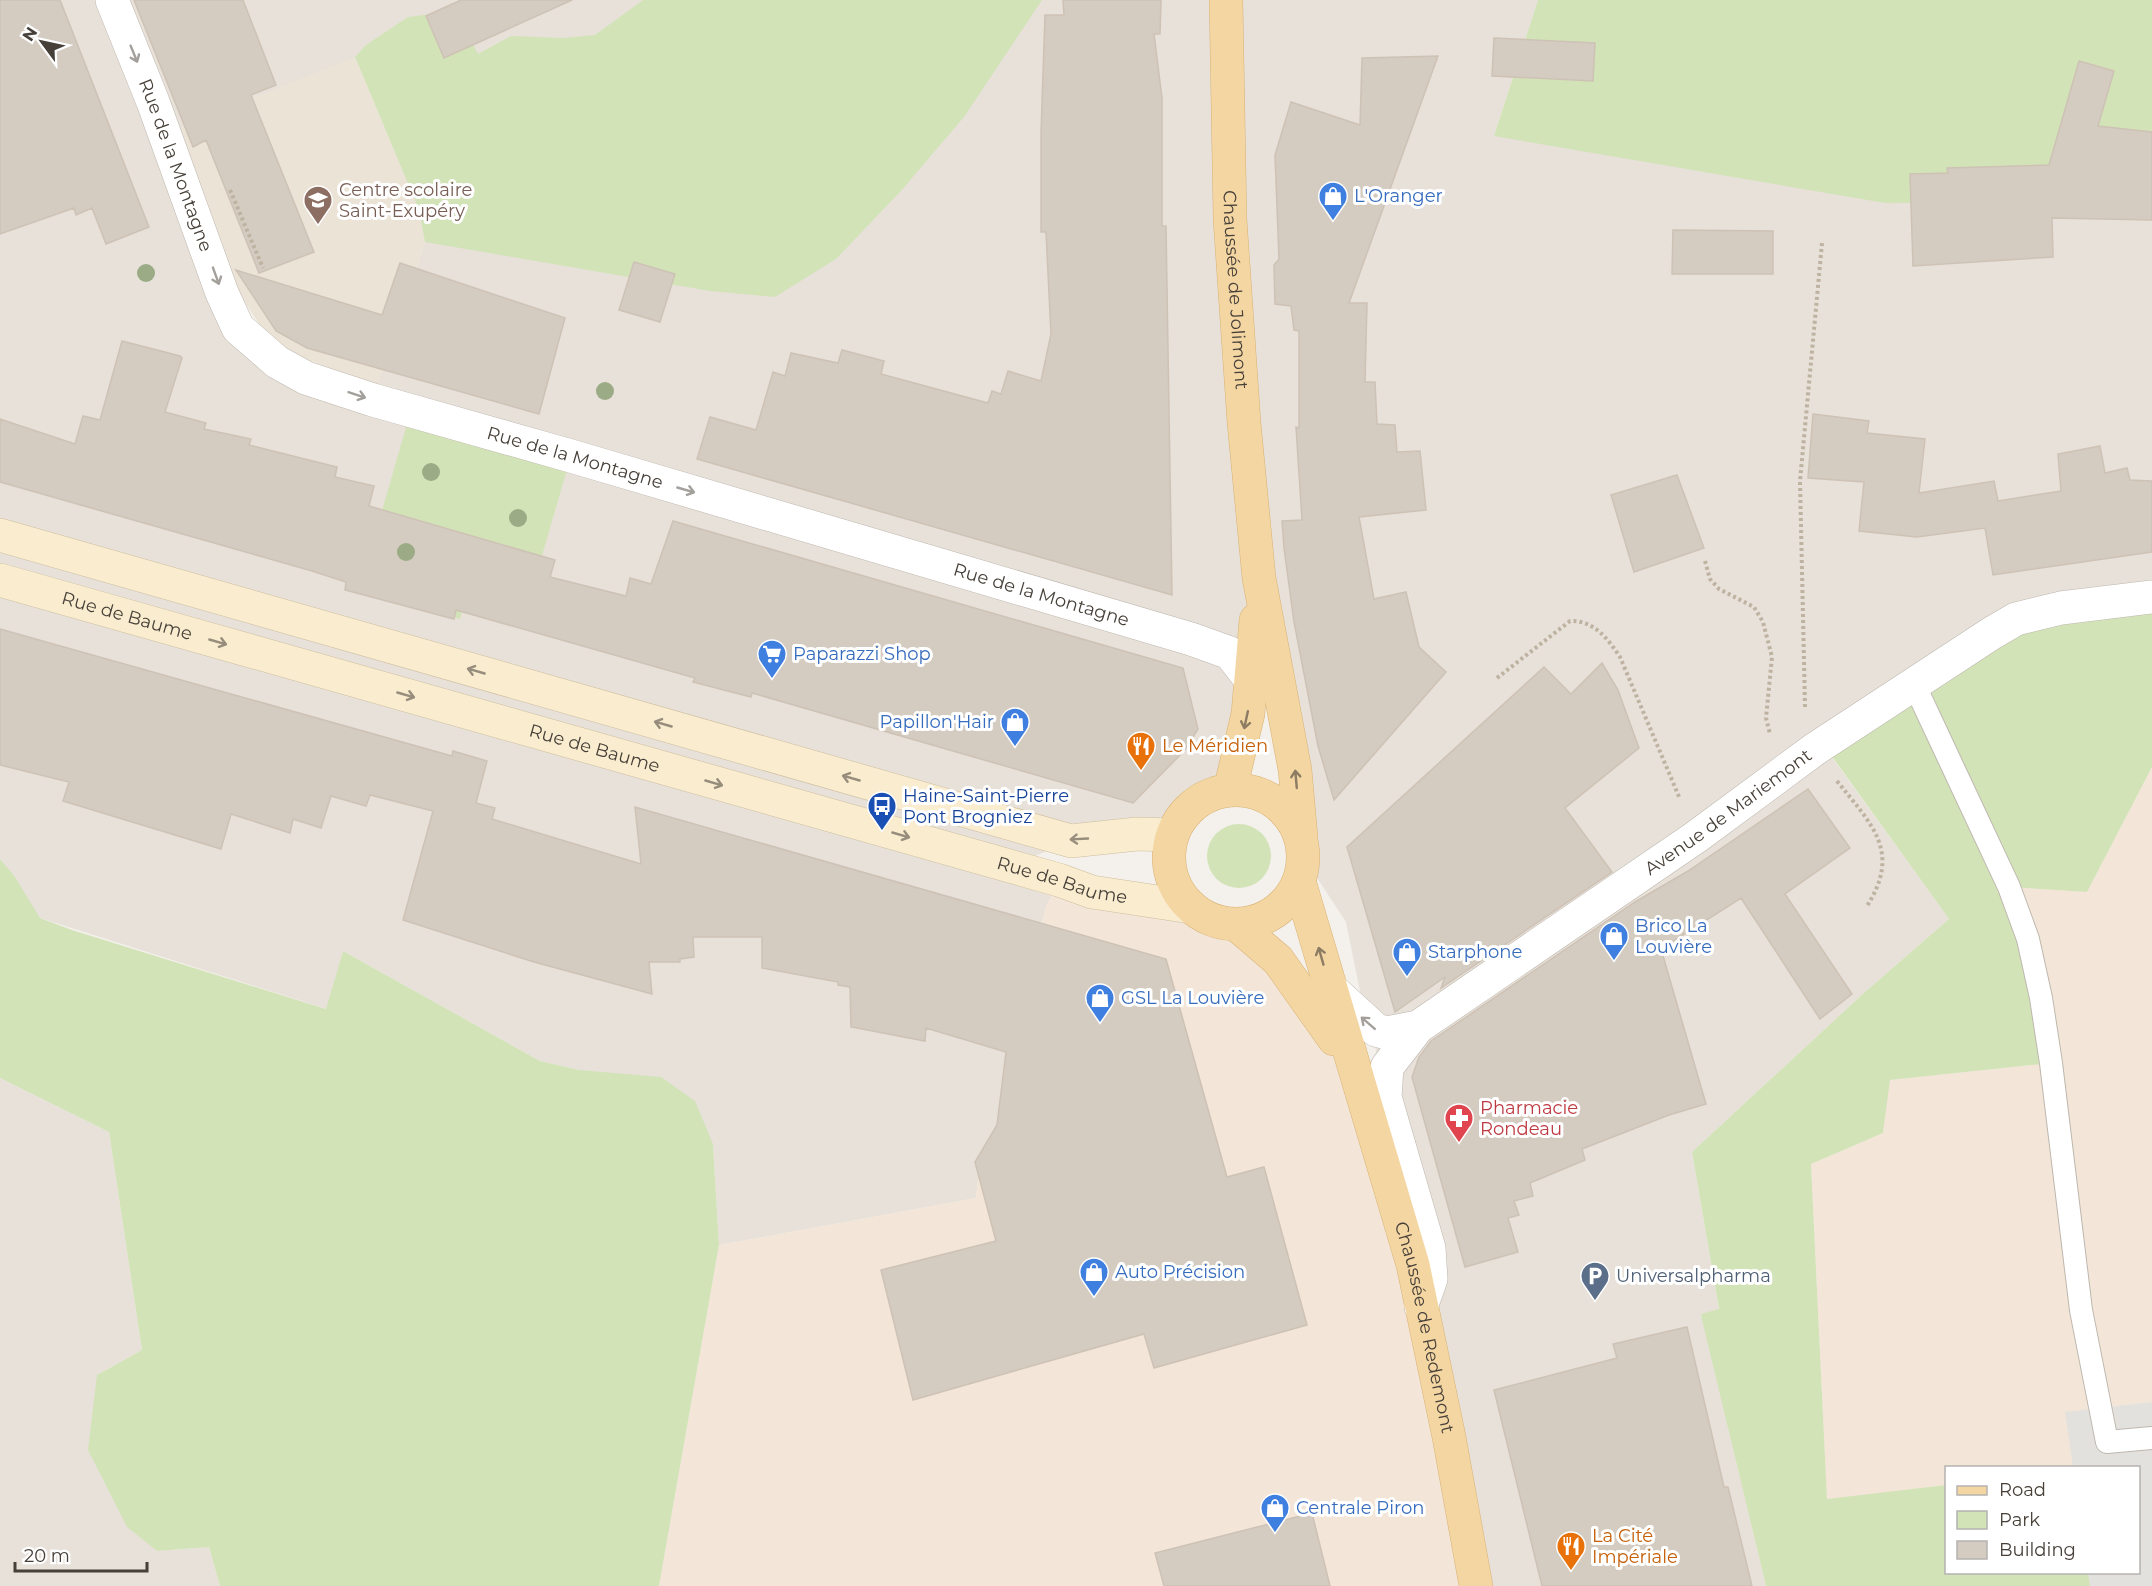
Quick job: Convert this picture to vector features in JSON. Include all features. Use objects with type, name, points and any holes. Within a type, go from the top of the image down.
[{"type":"main road","name":"Chaussée de Jolimont","points":[[1226,0],[1230,219],[1244,423],[1259,578],[1295,770],[1301,837]]},
{"type":"main road","points":[[0,535],[1071,841],[1137,834],[1172,836]]},
{"type":"main road","name":"Chaussée de Jolimont","points":[[1230,790],[1248,714],[1259,578]]},
{"type":"main road","name":"Rue de Baume","points":[[0,580],[1059,880],[1092,892],[1191,907]]},
{"type":"main road","points":[[1230,790],[1249,790],[1266,796],[1281,807],[1293,820],[1301,837],[1304,858],[1299,881],[1289,899],[1275,913],[1257,921],[1237,925],[1215,921],[1191,907],[1178,892],[1171,874],[1168,854],[1172,836],[1184,814],[1208,796],[1230,790]]},
{"type":"main road","name":"Chaussée de Redemont","points":[[1299,881],[1354,1073],[1369,1110],[1413,1265],[1478,1581]]},
{"type":"main road","name":"Chaussée de Redemont","points":[[1237,925],[1278,960],[1317,1012],[1354,1073]]},
{"type":"street","name":"Rue de la Montagne","points":[[112,0],[238,328],[277,362],[306,378],[372,400],[582,459],[1191,639],[1230,653],[1251,680]]},
{"type":"street","name":"Avenue de Mariemont","points":[[1329,987],[1376,1030],[1387,1033],[1418,1027],[1696,837],[1815,749],[2016,619],[2061,608],[2152,597]]},
{"type":"street","points":[[1418,1027],[1387,1067],[1385,1098],[1429,1248],[1431,1279],[1421,1307]]},
{"type":"lane","points":[[1914,684],[2009,887],[2028,939],[2051,1063],[2081,1310],[2107,1442],[2152,1438]]},
{"type":"path","points":[[1822,243],[1800,481],[1805,713],[1815,749],[1878,834],[1884,863],[1874,894],[1867,906]]},
{"type":"path","points":[[1705,561],[1710,579],[1719,589],[1754,608],[1763,622],[1772,657],[1767,725],[1789,769]]},
{"type":"path","points":[[1497,678],[1570,621],[1581,621],[1606,637],[1620,657],[1696,837]]},
{"type":"shaded area","points":[[0,0],[1538,0],[1494,136],[2152,194],[2152,597],[1823,745],[1949,919],[1865,992],[1692,1152],[1719,1310],[1701,1314],[1766,1586],[1483,1586],[1375,1046],[1366,1021],[1346,922],[1304,858],[1260,581],[1219,792],[1207,796],[1184,814],[1172,835],[1071,841],[1011,866],[1059,880],[1046,907],[1028,973],[1009,1125],[980,1161],[976,1198],[719,1245],[713,1144],[579,1070],[540,1061],[343,951],[327,1009],[40,918],[0,859]],"holes":[[[356,58],[419,210],[425,242],[372,400],[238,328],[191,123]]]},
{"type":"shaded area","name":"Centre scolaire Saint-Exupéry","points":[[355,57],[419,210],[425,242],[377,386],[285,351],[263,330],[240,295],[179,128]]},
{"type":"shaded area","points":[[2152,767],[2152,1586],[2140,1574],[2140,1466],[1945,1466],[1945,1485],[1827,1500],[1811,1164],[1883,1133],[1889,1080],[2051,1063],[2009,887],[2087,892]]},
{"type":"shaded area","points":[[1059,880],[1191,907],[1215,921],[1237,925],[1354,1073],[1483,1586],[659,1586],[719,1245],[976,1198],[980,1161],[1009,1125],[1028,973],[1046,907]]},
{"type":"shaded area","points":[[0,1078],[109,1132],[142,1350],[97,1375],[157,1551],[209,1547],[220,1586],[0,1586]]},
{"type":"shaded area","points":[[2152,1402],[2152,1586],[2090,1586],[2088,1574],[2140,1574],[2140,1466],[2073,1466],[2065,1412]]},
{"type":"green space","points":[[643,0],[1042,0],[964,117],[900,192],[836,259],[775,297],[710,291],[425,242],[419,210],[355,57],[366,45],[408,17],[456,11],[478,54],[511,36],[563,38],[595,35]]},
{"type":"green space","points":[[1538,0],[2152,0],[2152,194],[2100,202],[1885,203],[1494,136]]},
{"type":"green space","points":[[411,410],[571,456],[541,559],[483,542],[460,619],[359,590]]},
{"type":"green space","points":[[2152,597],[2152,767],[2087,892],[2010,887],[2051,1063],[1890,1080],[1883,1133],[1811,1164],[1827,1499],[1945,1485],[1945,1574],[2121,1574],[2122,1586],[1766,1586],[1702,1320],[1701,1314],[1719,1309],[1692,1152],[1865,992],[1949,919],[1823,744],[1992,633]]},
{"type":"green space","points":[[1233,824],[1245,824],[1262,833],[1269,844],[1271,856],[1269,868],[1262,879],[1245,888],[1233,888],[1221,883],[1212,874],[1207,862],[1207,850],[1212,838],[1221,829]]},
{"type":"green space","points":[[0,859],[15,877],[40,918],[72,930],[326,1009],[343,951],[540,1061],[579,1070],[661,1077],[695,1101],[713,1144],[719,1245],[659,1586],[220,1586],[209,1547],[157,1551],[127,1527],[88,1450],[97,1375],[142,1350],[109,1132],[0,1078]]},
{"type":"building","points":[[0,0],[60,0],[149,227],[106,244],[92,208],[76,215],[74,208],[0,234]]},
{"type":"building","points":[[134,0],[243,0],[276,85],[251,95],[314,252],[259,273],[206,140],[193,147]]},
{"type":"building","points":[[461,0],[572,0],[444,58],[426,16]]},
{"type":"building","points":[[1063,0],[1161,0],[1160,34],[1154,34],[1162,98],[1162,226],[1166,226],[1172,595],[697,459],[710,417],[756,430],[773,372],[785,376],[791,353],[838,363],[842,350],[884,361],[881,374],[988,403],[992,391],[1001,394],[1008,371],[1041,381],[1051,334],[1046,232],[1041,232],[1041,133],[1045,15],[1064,15]]},
{"type":"building","points":[[1494,38],[1595,43],[1593,81],[1492,76]]},
{"type":"building","points":[[1438,56],[1349,303],[1367,303],[1365,382],[1375,382],[1377,424],[1395,425],[1397,452],[1420,451],[1426,510],[1359,517],[1374,599],[1406,592],[1419,647],[1446,672],[1334,800],[1318,746],[1294,622],[1284,548],[1282,521],[1302,520],[1296,427],[1299,428],[1299,331],[1294,330],[1291,306],[1275,304],[1274,265],[1279,259],[1275,155],[1291,102],[1360,125],[1362,58]]},
{"type":"building","points":[[2079,61],[2114,71],[2098,126],[2152,132],[2152,220],[2052,218],[2053,257],[1913,266],[1910,174],[1948,173],[1947,168],[2049,165]]},
{"type":"building","points":[[1673,230],[1773,231],[1773,274],[1672,274]]},
{"type":"building","points":[[634,262],[675,274],[660,322],[619,310]]},
{"type":"building","points":[[400,263],[565,318],[539,414],[307,348],[276,331],[236,270],[382,315]]},
{"type":"building","points":[[122,341],[182,358],[165,412],[206,423],[204,429],[251,439],[249,445],[337,467],[335,477],[374,486],[369,506],[555,560],[550,577],[626,596],[630,578],[651,584],[673,521],[1183,668],[1198,729],[1184,751],[1133,803],[752,693],[751,697],[693,682],[695,678],[456,610],[454,619],[345,590],[346,582],[312,571],[0,482],[0,419],[75,444],[83,416],[100,420]]},
{"type":"building","points":[[1813,414],[1869,421],[1867,433],[1925,439],[1919,493],[1994,481],[1998,501],[2061,491],[2058,454],[2100,446],[2105,473],[2127,468],[2130,480],[2152,481],[2152,552],[1993,575],[1985,528],[1917,537],[1859,531],[1864,482],[1808,478]]},
{"type":"building","points":[[1677,475],[1704,548],[1634,572],[1611,495]]},
{"type":"building","points":[[0,629],[452,756],[453,751],[487,761],[476,803],[495,808],[492,819],[641,864],[635,807],[1166,959],[1227,1177],[1264,1167],[1307,1325],[1154,1368],[1144,1334],[913,1400],[881,1270],[996,1241],[975,1162],[997,1125],[1006,1052],[926,1028],[925,1041],[851,1027],[850,987],[838,985],[838,982],[762,968],[762,937],[693,937],[694,957],[680,959],[680,962],[649,962],[652,994],[534,962],[403,920],[433,811],[370,795],[366,806],[331,796],[321,828],[293,819],[290,833],[231,814],[221,849],[63,801],[69,782],[0,765]]},
{"type":"building","points":[[1602,663],[1618,690],[1639,748],[1565,808],[1612,872],[1441,988],[1445,977],[1395,1012],[1347,847],[1544,667],[1571,694]]},
{"type":"building","points":[[1808,789],[1850,848],[1785,894],[1852,994],[1820,1019],[1741,898],[1661,949],[1706,1104],[1669,1115],[1582,1149],[1585,1160],[1530,1183],[1533,1196],[1514,1201],[1519,1215],[1508,1218],[1518,1252],[1465,1267],[1412,1077],[1419,1057],[1431,1041],[1635,902],[1688,871]]},
{"type":"building","points":[[1687,1327],[1724,1487],[1728,1487],[1752,1586],[1542,1586],[1494,1390],[1617,1358],[1613,1344]]},
{"type":"building","name":"Centrale Piron","points":[[1312,1513],[1330,1586],[1164,1586],[1155,1553]]},
{"type":"place","name":"L'Oranger","points":[[1333,222]]},
{"type":"place","name":"Centre scolaire Saint-Exupéry","points":[[318,226]]},
{"type":"place","name":"Paparazzi Shop","points":[[772,680]]},
{"type":"place","name":"Papillon'Hair","points":[[1015,748]]},
{"type":"place","name":"Le Méridien","points":[[1141,772]]},
{"type":"place","name":"Haine-Saint-Pierre Pont Brogniez","points":[[882,832]]},
{"type":"place","name":"Brico La Louvière","points":[[1614,962]]},
{"type":"place","name":"Starphone","points":[[1407,978]]},
{"type":"place","name":"GSL La Louvière","points":[[1100,1024]]},
{"type":"place","name":"Pharmacie Rondeau","points":[[1459,1144]]},
{"type":"place","name":"Auto Précision","points":[[1094,1298]]},
{"type":"place","name":"Universalpharma","points":[[1595,1302]]},
{"type":"place","name":"Centrale Piron","points":[[1275,1534]]},
{"type":"place","name":"La Cité Impériale","points":[[1571,1572]]}]
